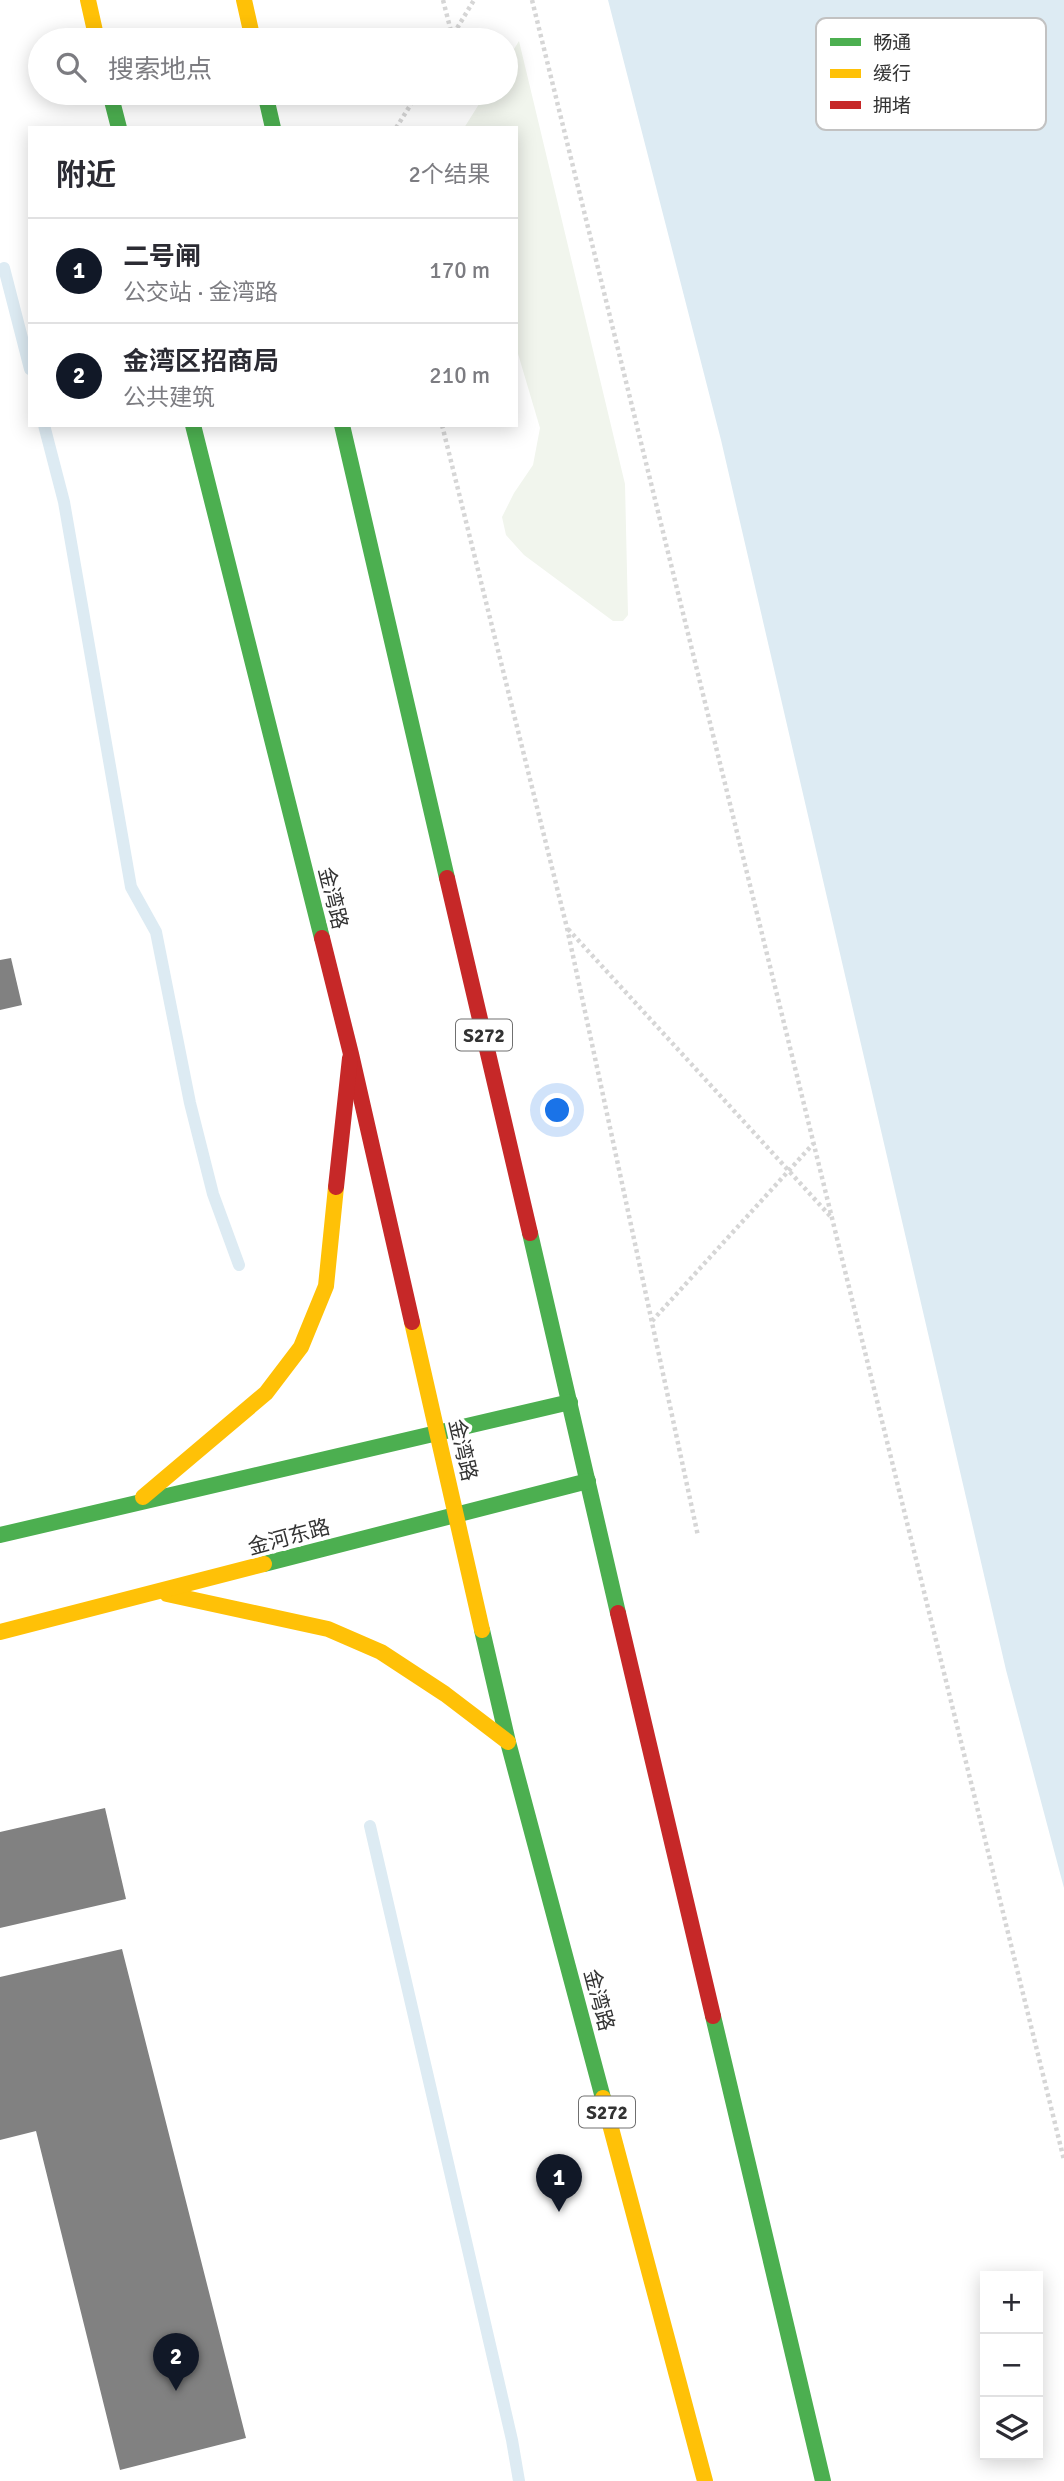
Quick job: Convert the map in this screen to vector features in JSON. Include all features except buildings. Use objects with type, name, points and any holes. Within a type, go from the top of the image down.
[{"type":"main road","points":[[88,0],[94,28]]},
{"type":"main road","points":[[244,0],[250,28]]},
{"type":"main road","points":[[113,105],[118,126]]},
{"type":"main road","points":[[268,105],[273,126]]},
{"type":"main road","name":"金湾路","points":[[194,427],[351,1054],[509,1742],[705,2481]]},
{"type":"main road","name":"S272","points":[[342,427],[824,2481]]},
{"type":"main road","points":[[136,1502],[266,1393],[301,1347],[326,1286],[351,1054]]},
{"type":"main road","points":[[0,1535],[570,1402]]},
{"type":"main road","name":"金河东路","points":[[0,1632],[588,1481]]},
{"type":"main road","points":[[158,1593],[328,1629],[381,1652],[509,1742]]},
{"type":"path","points":[[443,0],[449,28]]},
{"type":"path","points":[[457,28],[474,0]]},
{"type":"path","points":[[532,0],[1064,2160]]},
{"type":"path","points":[[398,126],[411,105]]},
{"type":"path","points":[[442,427],[567,928],[698,1536]]},
{"type":"path","points":[[567,928],[832,1217]]},
{"type":"path","points":[[652,1322],[814,1143]]},
{"type":"shaded area","points":[[608,0],[1064,0],[1064,1888],[1006,1670],[721,440]]},
{"type":"shaded area","points":[[518,43],[625,484],[628,615],[623,621],[613,621],[524,555],[506,535],[502,517],[533,465],[540,428],[518,354],[518,126],[465,126],[478,105],[518,105]]},
{"type":"waterway","points":[[4,268],[28,361]]},
{"type":"waterway","points":[[45,427],[64,502],[131,887],[156,932],[190,1103],[213,1194],[239,1265]]},
{"type":"waterway","points":[[370,1826],[512,2440],[519,2481]]},
{"type":"traffic: fast","points":[[113,105],[118,126]]},
{"type":"traffic: fast","points":[[268,105],[273,126]]},
{"type":"traffic: fast","points":[[194,427],[322,938]]},
{"type":"traffic: fast","points":[[342,427],[447,878]]},
{"type":"traffic: fast","points":[[530,1233],[618,1613]]},
{"type":"traffic: fast","points":[[0,1535],[570,1402]]},
{"type":"traffic: fast","points":[[264,1564],[588,1481]]},
{"type":"traffic: fast","points":[[482,1630],[508,1742],[603,2098]]},
{"type":"traffic: fast","points":[[713,2016],[823,2481]]},
{"type":"traffic: slow","points":[[88,0],[94,28]]},
{"type":"traffic: slow","points":[[244,0],[250,28]]},
{"type":"traffic: slow","points":[[143,1497],[266,1393],[301,1347],[326,1286],[336,1187]]},
{"type":"traffic: slow","points":[[412,1322],[482,1630]]},
{"type":"traffic: slow","points":[[0,1632],[264,1564]]},
{"type":"traffic: slow","points":[[167,1594],[328,1629],[381,1652],[445,1694],[508,1742]]},
{"type":"traffic: slow","points":[[603,2098],[705,2481]]},
{"type":"traffic: jam","points":[[447,878],[530,1233]]},
{"type":"traffic: jam","points":[[322,938],[412,1322]]},
{"type":"traffic: jam","points":[[336,1187],[350,1058]]},
{"type":"traffic: jam","points":[[618,1613],[713,2016]]},
{"type":"place","name":"二号闸","points":[[559,2212]]},
{"type":"place","name":"金湾区招商局","points":[[176,2391]]}]
